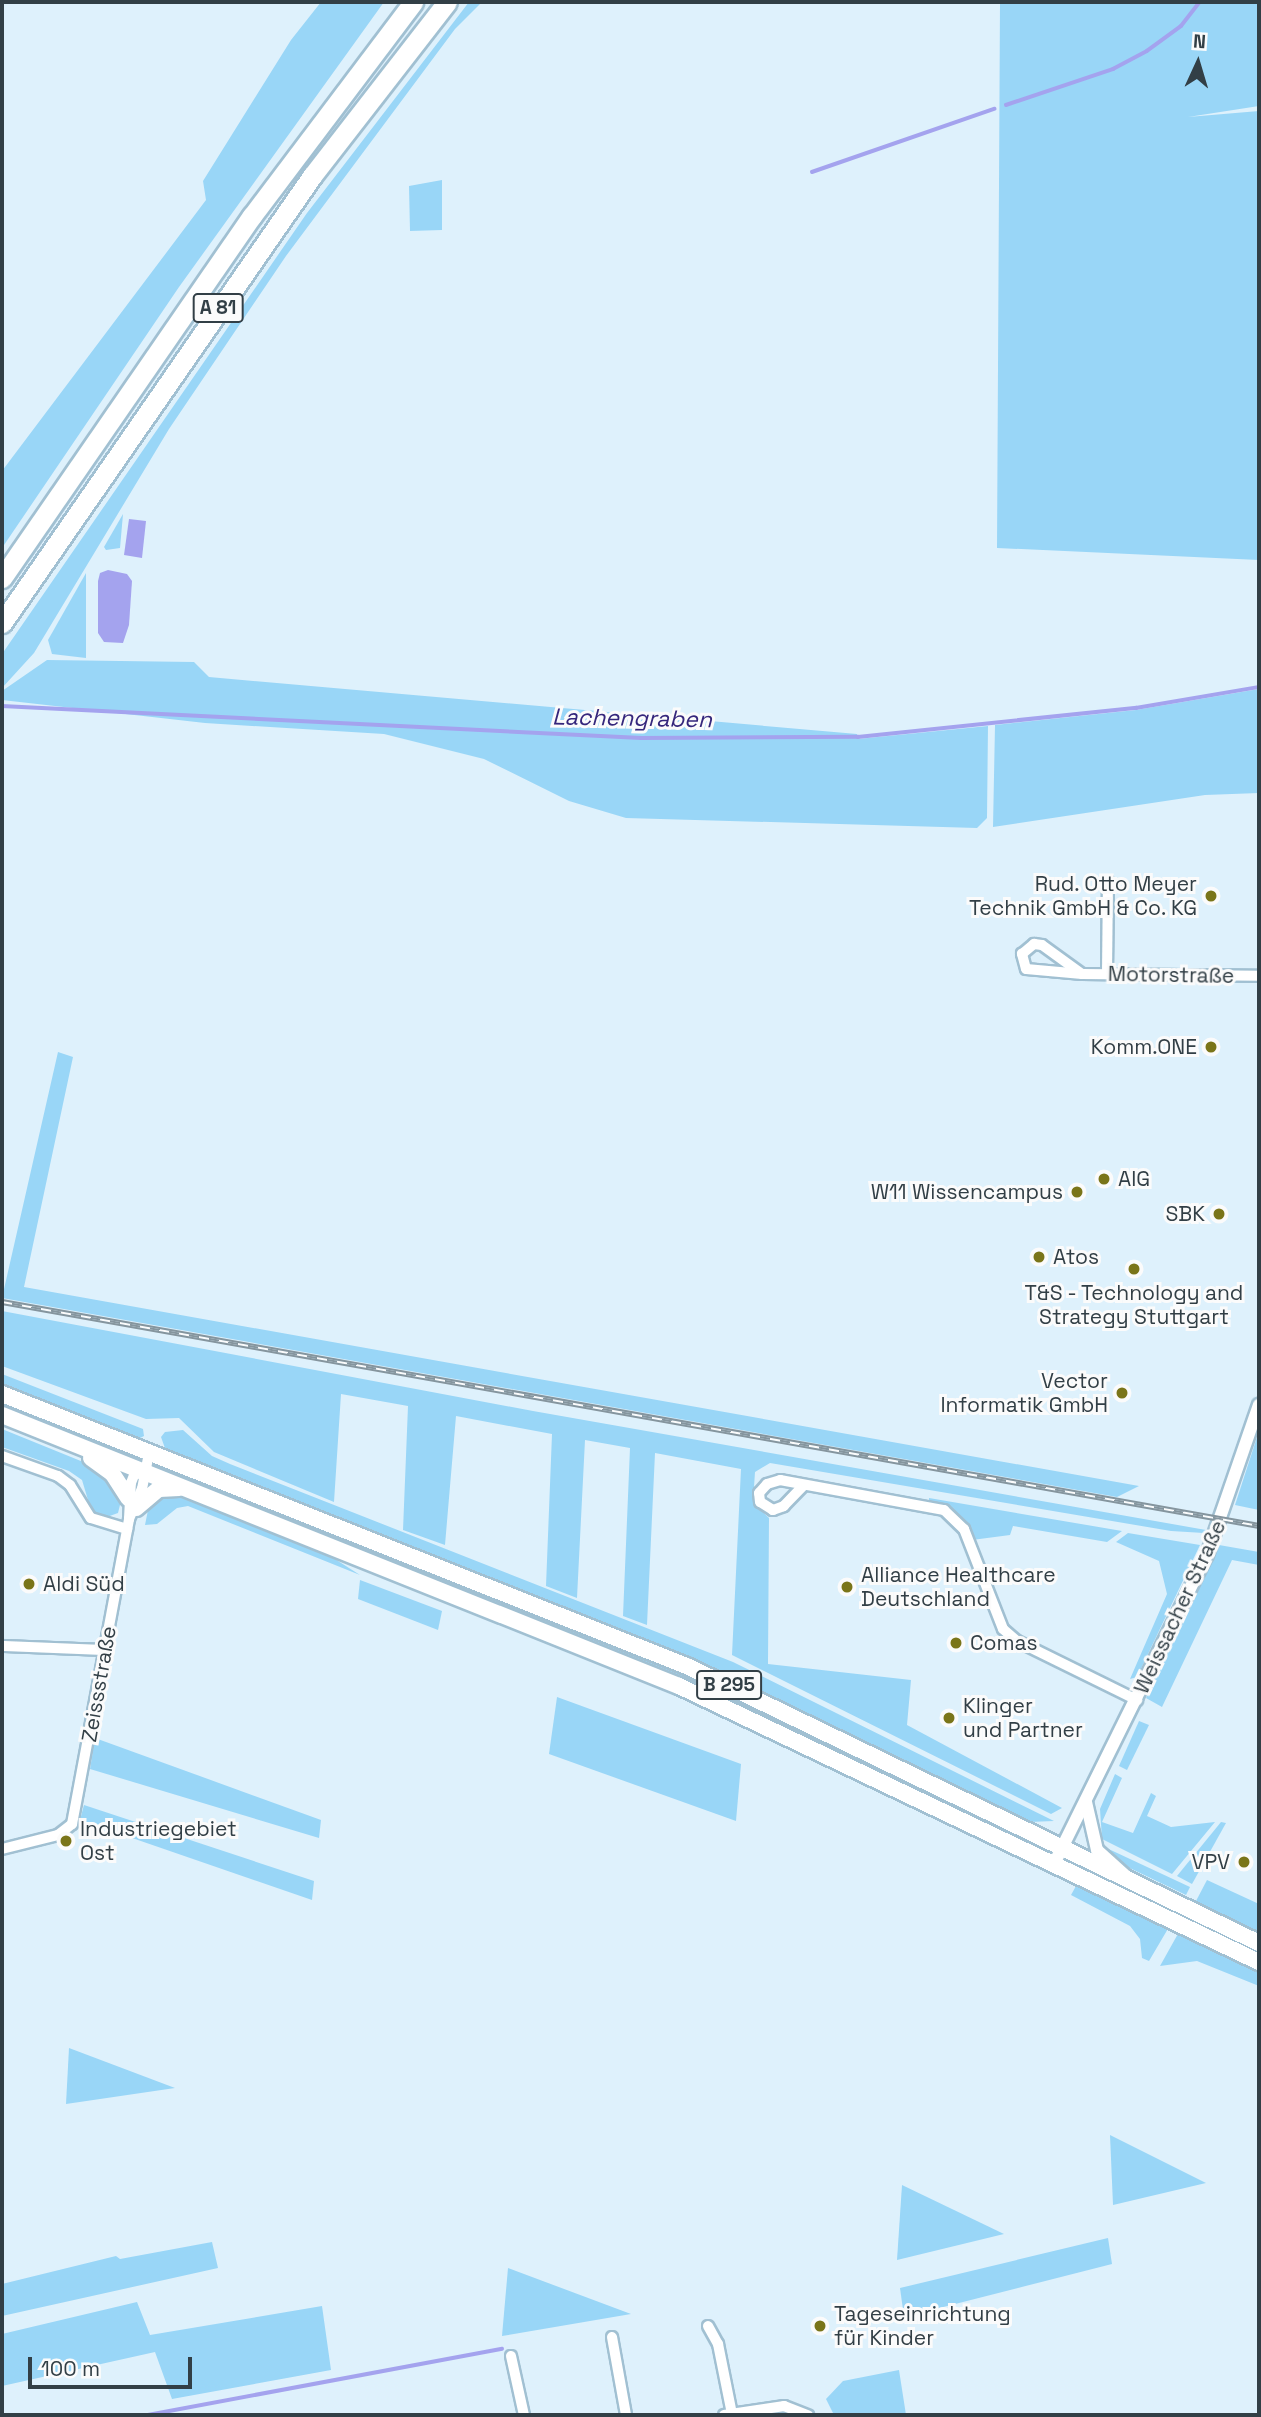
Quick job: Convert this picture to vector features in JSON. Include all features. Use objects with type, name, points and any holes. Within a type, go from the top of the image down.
[{"type":"highway","name":"A 81","points":[[2,578],[259,206],[413,2]]},
{"type":"highway","name":"A 81","points":[[2,623],[312,176],[447,2]]},
{"type":"main road","name":"B 295","points":[[2,1394],[688,1667],[1259,1943]]},
{"type":"main road","name":"B 295","points":[[2,1415],[679,1686],[1259,1962]]},
{"type":"main road","points":[[86,1450],[112,1473],[130,1514],[159,1489],[183,1488]]},
{"type":"street","points":[[1107,974],[1108,881]]},
{"type":"street","name":"Motorstraße","points":[[1082,974],[1040,944],[1023,951],[1023,964],[1031,971],[1082,974],[1259,976]]},
{"type":"street","name":"Weissacher Straße","points":[[1053,1866],[1207,1555],[1259,1405]]},
{"type":"street","name":"Zeissstraße","points":[[2,1849],[58,1835],[72,1824],[130,1514],[149,1452]]},
{"type":"street","points":[[2,1455],[58,1476],[70,1485],[91,1518],[130,1514]]},
{"type":"street","points":[[803,1486],[944,1510],[964,1529],[1003,1629],[1017,1641],[1137,1700]]},
{"type":"street","points":[[2,1646],[105,1650]]},
{"type":"street","points":[[1086,1802],[1097,1850],[1132,1883]]},
{"type":"street","points":[[708,2326],[718,2344],[728,2414],[784,2406],[807,2415]]},
{"type":"street","points":[[612,2337],[626,2415]]},
{"type":"street","points":[[511,2356],[524,2415]]},
{"type":"shaded area","points":[[321,2],[384,2],[179,287],[2,548],[2,471],[206,200],[203,181],[291,40]]},
{"type":"shaded area","points":[[469,2],[482,2],[455,29],[286,256],[169,429],[34,653],[2,688],[2,654],[307,213]]},
{"type":"shaded area","points":[[1000,2],[1259,2],[1259,106],[1188,117],[1259,111],[1259,560],[997,548]]},
{"type":"shaded area","points":[[442,180],[442,230],[410,231],[409,186]]},
{"type":"shaded area","points":[[123,514],[120,548],[106,550],[104,547]]},
{"type":"shaded area","points":[[129,519],[146,521],[142,558],[124,555]]},
{"type":"shaded area","points":[[108,570],[127,574],[132,581],[129,625],[123,643],[104,642],[98,633],[98,581],[100,573]]},
{"type":"shaded area","points":[[86,573],[86,658],[52,654],[48,640]]},
{"type":"shaded area","points":[[47,660],[194,662],[209,677],[857,734],[858,739],[988,726],[987,818],[977,828],[626,818],[569,801],[484,759],[384,734],[205,723],[2,700],[2,691]]},
{"type":"shaded area","points":[[1259,689],[1259,793],[1205,795],[993,827],[995,725],[1136,710]]},
{"type":"shaded area","points":[[58,1052],[73,1057],[24,1287],[1139,1486],[1117,1497],[2,1298]]},
{"type":"shaded area","points":[[2,1311],[533,1411],[1206,1530],[1204,1533],[1171,1531],[770,1463],[755,1472],[753,1502],[769,1518],[768,1664],[911,1680],[907,1725],[1062,1808],[1051,1814],[732,1655],[741,1469],[655,1453],[647,1625],[623,1616],[630,1448],[585,1440],[577,1598],[546,1586],[552,1434],[456,1416],[445,1545],[403,1530],[408,1406],[341,1394],[334,1502],[214,1452],[179,1418],[146,1419],[2,1366]]},
{"type":"shaded area","points":[[2,1374],[143,1429],[144,1436],[136,1440],[2,1388]]},
{"type":"shaded area","points":[[2,1401],[128,1451],[124,1458],[2,1409]]},
{"type":"shaded area","points":[[2,1429],[103,1470],[122,1497],[118,1513],[104,1518],[91,1510],[82,1480],[69,1471],[2,1447]]},
{"type":"shaded area","points":[[183,1430],[212,1456],[230,1464],[733,1662],[1054,1821],[1029,1822],[753,1689],[166,1451],[161,1437],[165,1432]]},
{"type":"shaded area","points":[[1259,1431],[1259,1510],[1235,1505]]},
{"type":"shaded area","points":[[159,1495],[183,1495],[316,1547],[360,1575],[188,1506],[177,1508],[157,1524],[145,1525],[149,1505]]},
{"type":"shaded area","points":[[929,1498],[1122,1531],[1107,1542],[1013,1526],[1010,1535],[972,1540],[929,1503]]},
{"type":"shaded area","points":[[280,1516],[317,1526],[649,1658],[893,1771],[854,1760],[729,1700],[279,1520]]},
{"type":"shaded area","points":[[1128,1533],[1200,1545],[1137,1677],[1130,1679],[1167,1594],[1159,1561],[1116,1542]]},
{"type":"shaded area","points":[[1219,1545],[1259,1552],[1259,1565],[1232,1560],[1162,1707],[1146,1698]]},
{"type":"shaded area","points":[[360,1580],[442,1611],[438,1630],[358,1599]]},
{"type":"shaded area","points":[[557,1697],[741,1764],[736,1821],[549,1754]]},
{"type":"shaded area","points":[[1139,1721],[1149,1725],[1127,1770],[1119,1766]]},
{"type":"shaded area","points":[[95,1738],[321,1820],[319,1838],[90,1769]]},
{"type":"shaded area","points":[[1115,1774],[1122,1778],[1102,1822],[1133,1833],[1151,1793],[1156,1796],[1147,1816],[1171,1827],[1215,1822],[1172,1874],[1102,1839],[1100,1809]]},
{"type":"shaded area","points":[[84,1805],[314,1881],[312,1900],[80,1820]]},
{"type":"shaded area","points":[[1221,1822],[1226,1823],[1192,1884],[1177,1876]]},
{"type":"shaded area","points":[[1100,1845],[1190,1887],[1186,1895],[1115,1861]]},
{"type":"shaded area","points":[[1207,1880],[1259,1904],[1259,1937],[1216,1917],[1196,1901]]},
{"type":"shaded area","points":[[1076,1886],[1169,1927],[1149,1961],[1142,1958],[1140,1939],[1130,1926],[1071,1895]]},
{"type":"shaded area","points":[[1179,1932],[1259,1970],[1259,1986],[1197,1961],[1160,1966]]},
{"type":"shaded area","points":[[69,2048],[175,2088],[66,2104]]},
{"type":"shaded area","points":[[1110,2135],[1206,2183],[1113,2205]]},
{"type":"shaded area","points":[[902,2185],[1004,2234],[897,2260]]},
{"type":"shaded area","points":[[1108,2238],[1112,2264],[904,2317],[900,2288]]},
{"type":"shaded area","points":[[212,2242],[218,2268],[2,2316],[2,2284],[116,2256],[120,2259]]},
{"type":"shaded area","points":[[508,2268],[631,2314],[502,2336]]},
{"type":"shaded area","points":[[137,2302],[150,2335],[322,2306],[331,2370],[172,2399],[155,2352],[2,2386],[2,2334]]},
{"type":"shaded area","points":[[899,2370],[906,2415],[834,2415],[826,2399],[843,2381]]},
{"type":"waterway","points":[[1006,105],[1113,69],[1147,51],[1181,26],[1200,2]]},
{"type":"waterway","points":[[812,172],[994,109]]},
{"type":"waterway","name":"Lachengraben","points":[[2,706],[641,738],[858,737],[1136,708],[1259,687]]},
{"type":"waterway","points":[[148,2415],[502,2349]]},
{"type":"railway","points":[[2,1302],[1259,1526]]},
{"type":"place","name":"Rud. Otto Meyer Technik GmbH & Co. KG","points":[[1211,896]]},
{"type":"place","name":"Komm.ONE","points":[[1211,1047]]},
{"type":"place","name":"AIG","points":[[1104,1179]]},
{"type":"place","name":"W11 Wissencampus","points":[[1077,1192]]},
{"type":"place","name":"SBK","points":[[1219,1214]]},
{"type":"place","name":"Atos","points":[[1039,1257]]},
{"type":"place","name":"T&S - Technology and Strategy Stuttgart","points":[[1134,1269]]},
{"type":"place","name":"Vector Informatik GmbH","points":[[1122,1393]]},
{"type":"place","name":"Aldi Süd","points":[[29,1584]]},
{"type":"place","name":"Alliance Healthcare Deutschland","points":[[847,1587]]},
{"type":"place","name":"Comas","points":[[956,1643]]},
{"type":"place","name":"Klinger und Partner","points":[[949,1718]]},
{"type":"place","name":"Industriegebiet Ost","points":[[66,1841]]},
{"type":"place","name":"VPV","points":[[1244,1862]]},
{"type":"place","name":"Tageseinrichtung für Kinder","points":[[820,2326]]}]
